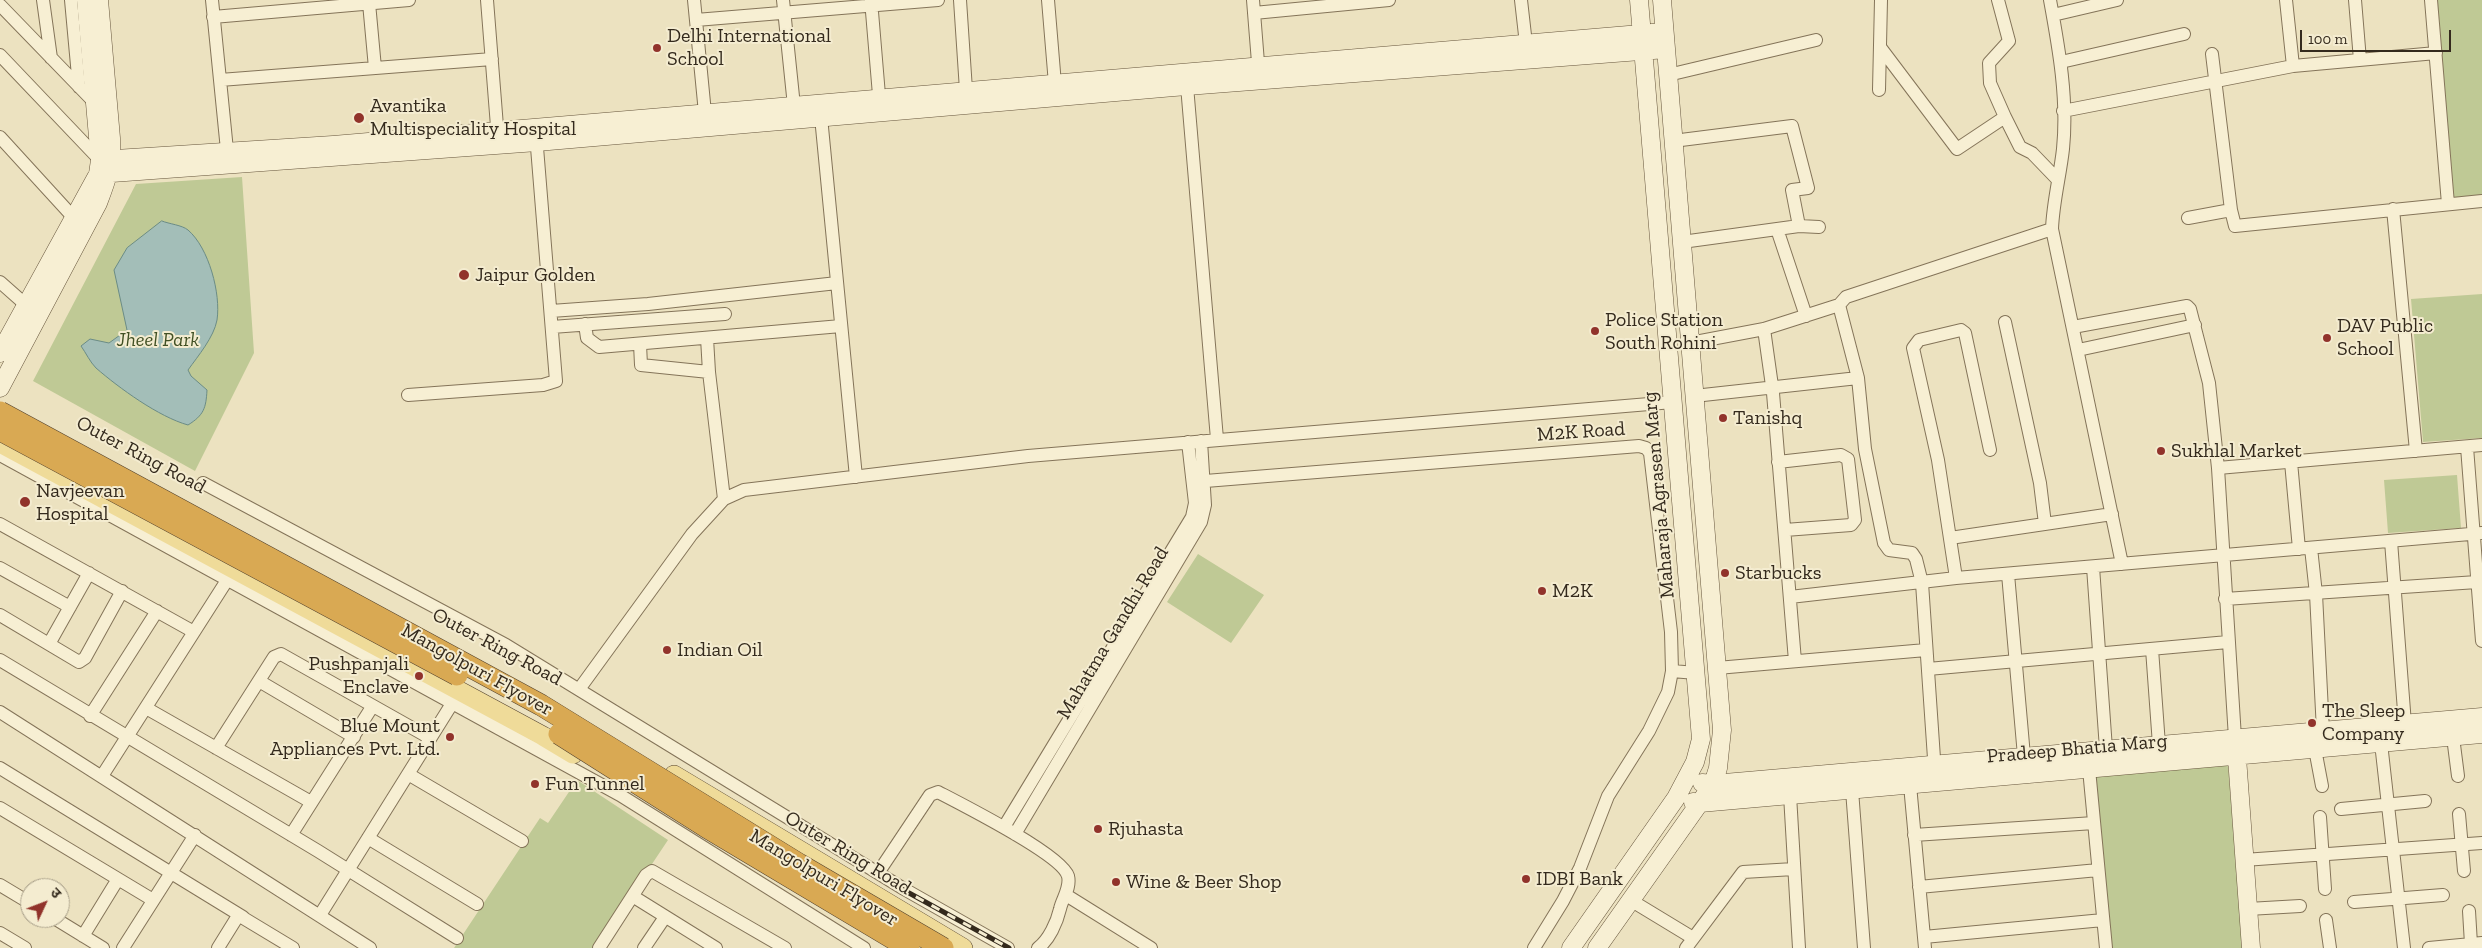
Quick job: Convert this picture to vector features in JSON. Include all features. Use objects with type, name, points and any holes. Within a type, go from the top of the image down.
[{"type":"highway","name":"Mangolpuri Flyover","points":[[0,412],[540,705],[799,864],[943,948]]},
{"type":"highway","name":"Mangolpuri Flyover","points":[[0,430],[534,717],[706,827],[908,948]]},
{"type":"main road","name":"Outer Ring Road","points":[[0,404],[564,709],[963,948]]},
{"type":"main road","points":[[57,474],[69,442]]},
{"type":"main road","points":[[0,443],[232,574],[543,736],[889,948]]},
{"type":"street","points":[[43,0],[51,58]]},
{"type":"street","points":[[71,0],[79,87]]},
{"type":"street","points":[[0,353],[74,218],[105,167],[95,103],[86,0]]},
{"type":"street","points":[[2,380],[98,203],[105,167],[99,0]]},
{"type":"street","points":[[212,0],[228,158]]},
{"type":"street","points":[[213,17],[409,0]]},
{"type":"street","points":[[487,0],[498,137]]},
{"type":"street","points":[[694,0],[705,113]]},
{"type":"street","points":[[696,20],[784,6],[938,0]]},
{"type":"street","points":[[960,0],[966,90]]},
{"type":"street","points":[[1048,0],[1055,84]]},
{"type":"street","points":[[1259,74],[1254,6],[1389,0]]},
{"type":"street","points":[[1521,0],[1526,44]]},
{"type":"street","name":"Maharaja Agrasen Marg","points":[[1571,948],[1676,798],[1695,762],[1702,740],[1638,0]]},
{"type":"street","points":[[1597,948],[1713,784],[1718,768],[1722,730],[1662,0]]},
{"type":"street","points":[[1879,90],[1881,0]]},
{"type":"street","points":[[1998,0],[2009,42],[1989,63],[1990,83],[2020,147],[2032,153],[2058,180]]},
{"type":"street","points":[[2050,0],[2064,79],[2063,148],[2052,229],[2122,564]]},
{"type":"street","points":[[2053,15],[2116,0]]},
{"type":"street","points":[[2286,0],[2293,66]]},
{"type":"street","points":[[2355,0],[2360,60]]},
{"type":"street","points":[[2431,0],[2448,204]]},
{"type":"street","points":[[871,3],[880,105]]},
{"type":"street","points":[[369,4],[375,68]]},
{"type":"street","points":[[0,5],[95,103]]},
{"type":"street","points":[[784,6],[794,106]]},
{"type":"street","points":[[2061,62],[2184,34]]},
{"type":"street","points":[[105,167],[498,137],[821,117],[966,90],[1259,74],[1665,40]]},
{"type":"street","points":[[1668,75],[1816,40]]},
{"type":"street","points":[[536,135],[705,113],[794,106],[880,105],[1187,86],[1259,74],[1526,44],[1642,43]]},
{"type":"street","points":[[1880,47],[1957,149],[2005,117]]},
{"type":"street","points":[[2212,54],[2231,210],[2235,226],[2482,201]]},
{"type":"street","points":[[2063,111],[2293,66],[2436,54]]},
{"type":"street","points":[[0,55],[105,167]]},
{"type":"street","points":[[220,80],[492,59]]},
{"type":"street","points":[[1187,86],[1217,439]]},
{"type":"street","points":[[821,117],[856,477]]},
{"type":"street","points":[[1673,141],[1792,126],[1808,188],[1792,190],[1799,226]]},
{"type":"street","points":[[408,396],[553,383],[557,378],[536,135]]},
{"type":"street","points":[[0,137],[74,218]]},
{"type":"street","points":[[2393,209],[2416,451]]},
{"type":"street","points":[[2188,218],[2231,210]]},
{"type":"street","points":[[1682,242],[1799,226],[1819,227]]},
{"type":"street","points":[[1777,229],[1806,316]]},
{"type":"street","points":[[1690,343],[1764,329],[1806,316],[1839,305],[1846,297],[2052,229]]},
{"type":"street","points":[[0,282],[26,305]]},
{"type":"street","points":[[551,311],[648,304],[837,283]]},
{"type":"street","points":[[1839,305],[1858,378],[1865,449],[1884,543],[1888,550],[1912,553],[1916,560],[1922,583],[1936,783]]},
{"type":"street","points":[[2073,327],[2187,306],[2190,309],[2195,325],[2209,383],[2218,468],[2225,600],[2251,948]]},
{"type":"street","points":[[552,327],[725,314]]},
{"type":"street","points":[[2005,322],[2040,483],[2045,524]]},
{"type":"street","points":[[585,324],[587,338],[599,347],[842,326]]},
{"type":"street","points":[[2078,350],[2195,325]]},
{"type":"street","points":[[1764,329],[1772,387],[1795,661]]},
{"type":"street","points":[[1956,578],[1938,460],[1913,348],[1918,340],[1961,330],[1965,333],[1990,450]]},
{"type":"street","points":[[707,338],[709,372],[724,500]]},
{"type":"street","points":[[640,344],[642,364],[709,372]]},
{"type":"street","points":[[1694,396],[1858,378]]},
{"type":"street","points":[[580,688],[692,534],[724,500],[744,490],[1028,456],[1673,402]]},
{"type":"street","name":"Mahatma Gandhi Road","points":[[1009,831],[1201,522],[1205,505],[1198,482],[1194,441]]},
{"type":"street","points":[[2218,468],[2482,445]]},
{"type":"street","name":"M2K Road","points":[[1198,482],[1639,446],[1646,448],[1650,453],[1671,632],[1672,672],[1668,692],[1660,713],[1608,796],[1580,868],[1563,902],[1534,948]]},
{"type":"street","points":[[2467,447],[2478,534],[2477,582],[2482,641]]},
{"type":"street","points":[[0,455],[232,574],[453,702],[620,795],[847,944],[864,948]]},
{"type":"street","points":[[1778,462],[1841,455],[1848,458],[1854,520],[1851,525],[1785,530]]},
{"type":"street","points":[[2291,462],[2305,548],[2316,594],[2323,731]]},
{"type":"street","points":[[202,483],[506,645],[580,688],[878,873],[1008,948]]},
{"type":"street","points":[[1950,538],[2112,514]]},
{"type":"street","points":[[0,524],[194,632]]},
{"type":"street","points":[[1790,597],[1956,578],[2478,534]]},
{"type":"street","points":[[2391,541],[2406,724]]},
{"type":"street","points":[[2093,567],[2106,749]]},
{"type":"street","points":[[0,568],[70,607]]},
{"type":"street","points":[[49,644],[89,573]]},
{"type":"street","points":[[102,776],[232,574]]},
{"type":"street","points":[[2008,574],[2024,756]]},
{"type":"street","points":[[2225,600],[2477,582]]},
{"type":"street","points":[[0,615],[79,662],[82,661],[122,591]]},
{"type":"street","points":[[90,716],[157,611]]},
{"type":"street","points":[[1928,669],[2228,642]]},
{"type":"street","points":[[2152,649],[2159,745]]},
{"type":"street","points":[[1717,668],[1926,650]]},
{"type":"street","points":[[216,748],[274,657],[285,654],[430,738]]},
{"type":"street","points":[[0,660],[126,738],[291,834],[457,938]]},
{"type":"street","points":[[1672,672],[1696,673]]},
{"type":"street","points":[[259,681],[354,737]]},
{"type":"street","points":[[320,915],[453,702]]},
{"type":"street","points":[[291,834],[372,706]]},
{"type":"street","points":[[146,708],[311,802]]},
{"type":"street","points":[[0,712],[320,915],[367,947]]},
{"type":"street","name":"Pradeep Bhatia Marg","points":[[1686,780],[1713,784],[2482,717]]},
{"type":"street","name":"Pradeep Bhatia Marg","points":[[1676,798],[1700,803],[2482,734]]},
{"type":"street","points":[[2453,737],[2458,776]]},
{"type":"street","points":[[2381,743],[2404,948]]},
{"type":"street","points":[[2315,749],[2322,786]]},
{"type":"street","points":[[0,768],[172,872],[292,948]]},
{"type":"street","points":[[2089,769],[2106,948]]},
{"type":"street","points":[[408,774],[522,841]]},
{"type":"street","points":[[1910,785],[1924,942],[2103,920]]},
{"type":"street","points":[[1852,790],[1864,948]]},
{"type":"street","points":[[878,873],[933,792],[938,792],[1009,831],[1066,872],[1069,882],[1058,919],[1043,945],[1037,948]]},
{"type":"street","points":[[1790,795],[1799,948]]},
{"type":"street","points":[[2341,809],[2388,803],[2425,801]]},
{"type":"street","points":[[0,808],[153,900]]},
{"type":"street","points":[[2459,814],[2464,871]]},
{"type":"street","points":[[2320,817],[2325,889]]},
{"type":"street","points":[[1914,835],[2094,823]]},
{"type":"street","points":[[123,948],[195,835]]},
{"type":"street","points":[[368,838],[476,904]]},
{"type":"street","points":[[2244,860],[2482,843]]},
{"type":"street","points":[[1632,901],[1689,943],[1743,872],[1794,869]]},
{"type":"street","points":[[1919,887],[2098,870]]},
{"type":"street","points":[[599,948],[650,872],[658,872],[785,948]]},
{"type":"street","points":[[83,936],[118,879]]},
{"type":"street","points":[[0,885],[20,897]]},
{"type":"street","points":[[2354,902],[2444,895]]},
{"type":"street","points":[[634,897],[716,948]]},
{"type":"street","points":[[1063,901],[1151,948]]},
{"type":"street","points":[[2248,909],[2300,906]]},
{"type":"street","points":[[2430,948],[2477,944],[2470,911]]},
{"type":"street","points":[[218,948],[236,919],[243,917]]},
{"type":"street","points":[[644,948],[665,917]]},
{"type":"street","points":[[2326,920],[2330,948]]},
{"type":"street","points":[[70,928],[103,948]]},
{"type":"street","points":[[0,933],[25,948]]},
{"type":"green space","points":[[2437,0],[2482,0],[2482,196],[2454,199]]},
{"type":"green space","name":"Jheel Park","points":[[242,177],[254,353],[195,471],[33,381],[136,184]]},
{"type":"green space","points":[[2482,294],[2482,438],[2423,442],[2411,299]]},
{"type":"green space","points":[[2457,475],[2461,528],[2388,533],[2384,480]]},
{"type":"green space","points":[[1198,554],[1264,595],[1231,643],[1167,602]]},
{"type":"green space","points":[[2228,764],[2243,948],[2112,948],[2095,769]]},
{"type":"green space","points":[[577,780],[668,840],[596,948],[454,948],[540,818],[548,823]]},
{"type":"water","points":[[162,221],[185,228],[195,238],[202,248],[212,272],[217,298],[217,320],[213,333],[188,370],[191,376],[207,390],[206,402],[198,418],[188,425],[152,409],[116,384],[96,368],[81,346],[90,339],[109,343],[127,330],[114,270],[127,248]]},
{"type":"railway","points":[[900,888],[1009,948]]},
{"type":"place","name":"Delhi International School","points":[[657,48]]},
{"type":"place","name":"Avantika Multispeciality Hospital","points":[[359,118]]},
{"type":"place","name":"Jaipur Golden","points":[[464,275]]},
{"type":"place","name":"Police Station South Rohini","points":[[1595,331]]},
{"type":"place","name":"DAV Public School","points":[[2327,338]]},
{"type":"place","name":"Tanishq","points":[[1723,418]]},
{"type":"place","name":"Sukhlal Market","points":[[2161,451]]},
{"type":"place","name":"Navjeevan Hospital","points":[[25,502]]},
{"type":"place","name":"Starbucks","points":[[1725,573]]},
{"type":"place","name":"M2K","points":[[1542,591]]},
{"type":"place","name":"Indian Oil","points":[[667,650]]},
{"type":"place","name":"Pushpanjali Enclave","points":[[419,676]]},
{"type":"place","name":"The Sleep Company","points":[[2312,723]]},
{"type":"place","name":"Blue Mount Appliances Pvt. Ltd.","points":[[450,737]]},
{"type":"place","name":"Fun Tunnel","points":[[535,784]]},
{"type":"place","name":"Rjuhasta","points":[[1098,829]]},
{"type":"place","name":"IDBI Bank","points":[[1526,879]]},
{"type":"place","name":"Wine & Beer Shop","points":[[1116,882]]}]
